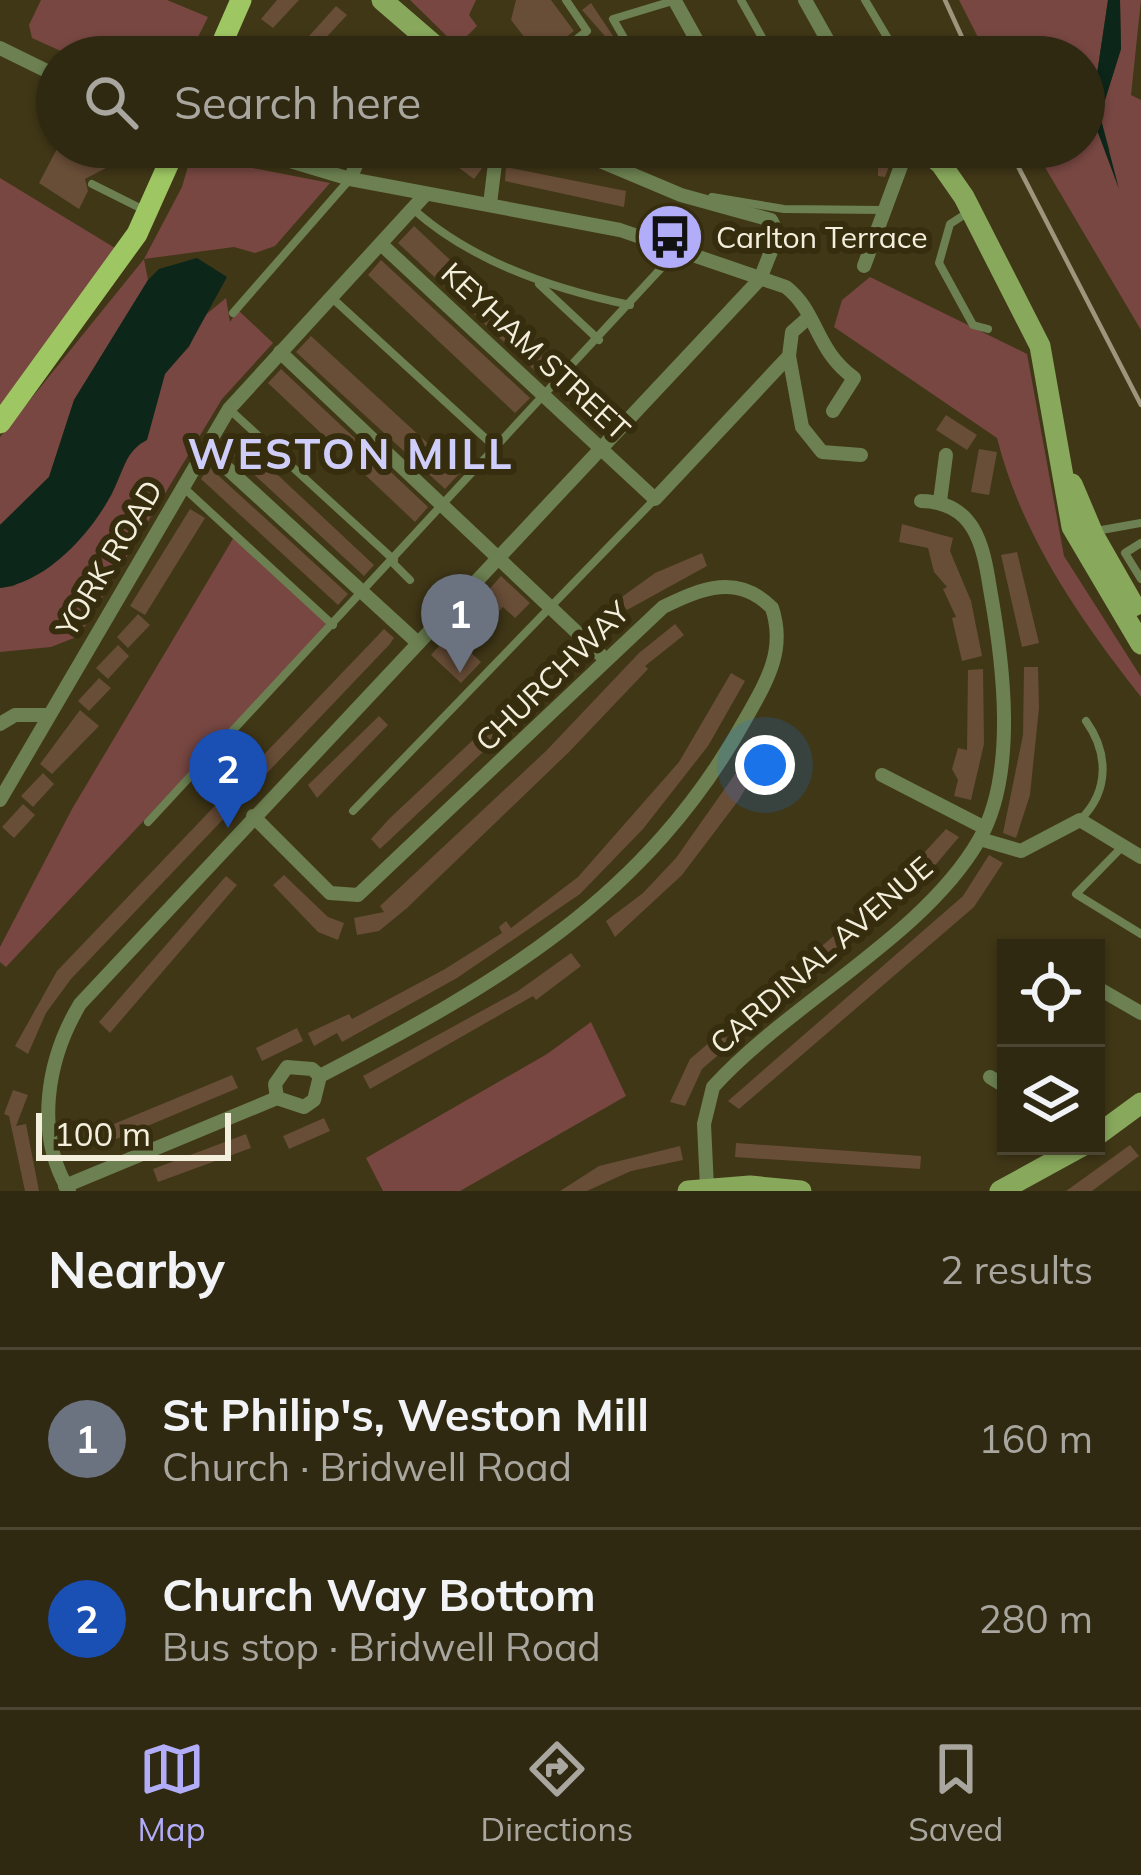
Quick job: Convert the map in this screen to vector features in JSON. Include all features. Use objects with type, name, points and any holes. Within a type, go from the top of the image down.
[{"type":"main road","points":[[226,36],[241,2]]},
{"type":"main road","points":[[0,423],[72,332],[147,212],[167,168]]},
{"type":"street","points":[[382,0],[425,36]]},
{"type":"street","points":[[393,0],[406,19]]},
{"type":"street","points":[[675,0],[695,36]]},
{"type":"street","points":[[806,0],[826,36]]},
{"type":"street","points":[[0,48],[36,66]]},
{"type":"street","points":[[313,168],[425,195],[573,218],[679,248],[795,294],[830,361],[854,378],[833,411]]},
{"type":"street","points":[[350,179],[355,168]]},
{"type":"street","points":[[490,205],[494,168]]},
{"type":"street","points":[[67,1188],[49,1097],[62,1034],[114,961],[760,279],[778,234],[771,220],[681,195],[617,168]]},
{"type":"street","points":[[864,266],[901,168]]},
{"type":"street","points":[[945,168],[1040,346],[1085,535],[1141,644]]},
{"type":"street","name":"YORK ROAD","points":[[0,800],[229,409],[425,195]]},
{"type":"street","name":"KEYHAM STREET","points":[[381,244],[655,499]]},
{"type":"street","points":[[808,318],[792,332],[789,356],[808,438],[822,452],[860,455]]},
{"type":"street","points":[[280,352],[604,658]]},
{"type":"street","points":[[655,499],[789,356]]},
{"type":"street","points":[[206,448],[418,644]]},
{"type":"street","points":[[921,501],[940,501],[946,454]]},
{"type":"street","name":"CARDINAL AVENUE","points":[[698,1189],[713,1087],[952,878],[982,834],[1002,757],[1003,665],[975,526],[940,501]]},
{"type":"street","points":[[1085,535],[1141,616]]},
{"type":"street","name":"CHURCHWAY","points":[[67,1188],[277,1098],[304,1107],[314,1100],[320,1076],[501,977],[552,943],[631,874],[733,742],[778,652],[779,630],[772,608],[759,595],[739,586],[715,586],[663,608],[604,658],[534,734],[358,895],[330,893],[253,816]]},
{"type":"street","points":[[0,724],[15,715],[48,715]]},
{"type":"street","points":[[882,775],[982,834],[1021,851],[1080,820],[1141,857]]},
{"type":"street","points":[[1105,992],[1141,1013]]},
{"type":"street","name":"CHURCHWAY","points":[[277,1098],[275,1084],[286,1067],[312,1069],[320,1076]]},
{"type":"street","points":[[990,1077],[997,1081]]},
{"type":"street","points":[[1105,1129],[1141,1103]]},
{"type":"street","points":[[1000,1191],[1025,1187],[1069,1155]]},
{"type":"street","points":[[698,1189],[801,1191]]},
{"type":"lane","points":[[566,0],[587,32],[582,36]]},
{"type":"lane","points":[[623,36],[613,19],[675,0]]},
{"type":"lane","points":[[741,0],[761,36]]},
{"type":"lane","points":[[865,0],[886,36]]},
{"type":"lane","points":[[233,313],[350,179]]},
{"type":"lane","points":[[92,184],[147,212]]},
{"type":"lane","points":[[681,195],[784,209],[886,211]]},
{"type":"lane","points":[[413,209],[447,240],[537,282],[631,306]]},
{"type":"lane","points":[[971,210],[950,224],[939,263],[973,325],[988,329]]},
{"type":"lane","points":[[148,822],[631,306],[679,248]]},
{"type":"lane","points":[[537,282],[599,340]]},
{"type":"lane","points":[[331,298],[496,449]]},
{"type":"lane","points":[[229,409],[410,580]]},
{"type":"lane","points":[[183,487],[333,625]]},
{"type":"lane","points":[[353,811],[655,499]]},
{"type":"lane","points":[[1085,535],[1141,523]]},
{"type":"lane","points":[[1141,543],[1125,554],[1141,579]]},
{"type":"lane","points":[[1080,820],[1103,777],[1096,736],[1086,721]]},
{"type":"lane","points":[[1122,846],[1076,894],[1141,934]]},
{"type":"shaded area","points":[[41,0],[167,0],[208,17],[198,36],[36,36],[36,40],[29,25]]},
{"type":"shaded area","points":[[410,0],[476,0],[469,15],[477,26],[467,36],[447,36]]},
{"type":"shaded area","points":[[959,0],[1108,0],[1103,36],[977,36]]},
{"type":"shaded area","points":[[1108,0],[1120,0],[1121,49],[1105,100],[1105,36]]},
{"type":"shaded area","points":[[1120,0],[1141,0],[1131,95],[1141,100],[1141,330],[1045,168],[1105,168],[1105,142],[1110,152],[1105,100],[1121,49]]},
{"type":"shaded area","points":[[1105,135],[1119,189],[1105,152]]},
{"type":"shaded area","points":[[188,168],[253,168],[330,183],[275,246],[255,253],[234,247],[144,259]]},
{"type":"shaded area","points":[[0,178],[115,248],[0,409]]},
{"type":"shaded area","points":[[197,258],[227,277],[189,346],[165,374],[147,440],[129,456],[103,508],[66,554],[34,577],[0,588],[0,525],[49,477],[74,400],[148,280],[159,269]]},
{"type":"shaded area","points":[[144,259],[148,280],[74,400],[49,477],[0,525],[0,437]]},
{"type":"shaded area","points":[[870,277],[1027,354],[1064,556],[1141,677],[1141,697],[1055,575],[1021,509],[997,438],[834,327],[842,300]]},
{"type":"shaded area","points":[[226,298],[230,322],[238,310],[273,343],[222,399],[79,636],[51,647],[0,652],[0,588],[14,586],[111,496],[165,373],[189,347],[203,317]]},
{"type":"shaded area","points":[[234,537],[328,625],[6,967],[0,962],[0,947],[72,809]]},
{"type":"shaded area","points":[[591,1022],[626,1096],[460,1191],[383,1191],[366,1158],[547,1054]]},
{"type":"building","points":[[277,0],[299,0],[273,28],[261,19]]},
{"type":"building","points":[[516,0],[551,0],[574,31],[567,36],[524,36],[511,20]]},
{"type":"building","points":[[591,3],[613,36],[605,36],[582,10]]},
{"type":"building","points":[[336,6],[347,15],[328,36],[309,36]]},
{"type":"building","points":[[47,168],[106,168],[85,179],[88,191],[79,209],[39,183]]},
{"type":"building","points":[[459,168],[482,168],[474,179]]},
{"type":"building","points":[[506,168],[511,168],[626,191],[624,207],[505,181]]},
{"type":"building","points":[[414,226],[561,364],[546,381],[398,243]]},
{"type":"building","points":[[381,260],[530,398],[515,413],[368,275]]},
{"type":"building","points":[[311,336],[460,473],[445,489],[296,352]]},
{"type":"building","points":[[281,369],[428,507],[415,522],[268,383]]},
{"type":"building","points":[[946,415],[977,435],[967,450],[936,430]]},
{"type":"building","points":[[234,434],[374,565],[364,576],[222,445]]},
{"type":"building","points":[[979,449],[997,452],[989,495],[971,492]]},
{"type":"building","points":[[209,467],[348,594],[338,605],[201,479]]},
{"type":"building","points":[[190,509],[205,518],[145,615],[130,606]]},
{"type":"building","points":[[902,524],[953,538],[950,551],[971,601],[982,656],[962,661],[952,618],[956,617],[943,589],[947,587],[934,572],[928,548],[899,542]]},
{"type":"building","points":[[1017,552],[1039,643],[1022,647],[1001,555]]},
{"type":"building","points":[[702,553],[707,566],[627,610],[619,599],[655,573]]},
{"type":"building","points":[[501,576],[530,603],[515,618],[503,607],[465,647],[481,662],[461,683],[431,655]]},
{"type":"building","points":[[138,614],[150,625],[128,648],[117,637]]},
{"type":"building","points":[[675,624],[684,635],[645,666],[648,669],[569,752],[407,908],[379,931],[357,935],[354,918],[384,912],[380,906],[546,751],[639,653]]},
{"type":"building","points":[[384,629],[394,638],[389,645],[71,979],[46,1013],[28,1054],[15,1046],[57,971]]},
{"type":"building","points":[[118,645],[129,656],[108,679],[96,668]]},
{"type":"building","points":[[1024,667],[1038,667],[1039,708],[1030,795],[1016,838],[1003,833],[1023,735]]},
{"type":"building","points":[[983,669],[984,744],[971,800],[954,796],[958,780],[952,769],[958,748],[967,750],[968,670]]},
{"type":"building","points":[[731,673],[745,681],[708,746],[643,829],[580,894],[457,978],[342,1042],[337,1033],[314,1046],[308,1033],[349,1014],[352,1019],[445,969],[502,933],[499,927],[506,921],[511,928],[578,877],[679,762]]},
{"type":"building","points":[[99,678],[111,688],[89,711],[78,701]]},
{"type":"building","points":[[539,678],[549,688],[536,702],[380,849],[371,839],[389,819]]},
{"type":"building","points":[[80,710],[99,726],[52,774],[40,764]]},
{"type":"building","points":[[379,716],[388,725],[317,798],[308,785]]},
{"type":"building","points":[[759,740],[771,747],[738,801],[682,875],[615,937],[606,921],[643,893],[676,858]]},
{"type":"building","points":[[43,773],[54,784],[33,807],[21,796]]},
{"type":"building","points":[[23,804],[35,815],[14,838],[2,827]]},
{"type":"building","points":[[946,829],[959,837],[927,875],[702,1069],[685,1106],[670,1102],[690,1059],[899,880]]},
{"type":"building","points":[[989,855],[1003,863],[974,907],[739,1109],[728,1101],[963,896]]},
{"type":"building","points":[[284,875],[328,917],[344,923],[338,940],[318,932],[273,885]]},
{"type":"building","points":[[226,876],[237,885],[110,1033],[99,1022]]},
{"type":"building","points":[[571,953],[581,966],[536,1000],[533,996],[370,1089],[363,1076],[518,991]]},
{"type":"building","points":[[297,1028],[303,1041],[262,1061],[256,1048]]},
{"type":"building","points":[[232,1075],[238,1088],[114,1140],[109,1126]]},
{"type":"building","points":[[13,1090],[28,1095],[16,1126],[26,1124],[39,1191],[25,1191],[9,1116],[4,1114]]},
{"type":"building","points":[[324,1118],[330,1131],[289,1149],[283,1136]]},
{"type":"building","points":[[246,1134],[251,1148],[158,1182],[153,1169]]},
{"type":"building","points":[[736,1143],[921,1156],[920,1169],[735,1157]]},
{"type":"building","points":[[1130,1145],[1139,1156],[1092,1191],[1066,1191]]},
{"type":"building","points":[[680,1146],[683,1160],[631,1171],[587,1191],[560,1191],[599,1166]]},
{"type":"railway","points":[[945,0],[961,36]]},
{"type":"railway","points":[[1019,168],[1141,405]]},
{"type":"place","name":"Carlton Terrace","points":[[670,237]]},
{"type":"place","name":"St Philip's, Weston Mill","points":[[460,673]]},
{"type":"place","name":"Church Way Bottom","points":[[228,828]]},
{"type":"district","name":"WESTON MILL","points":[[351,453]]}]
